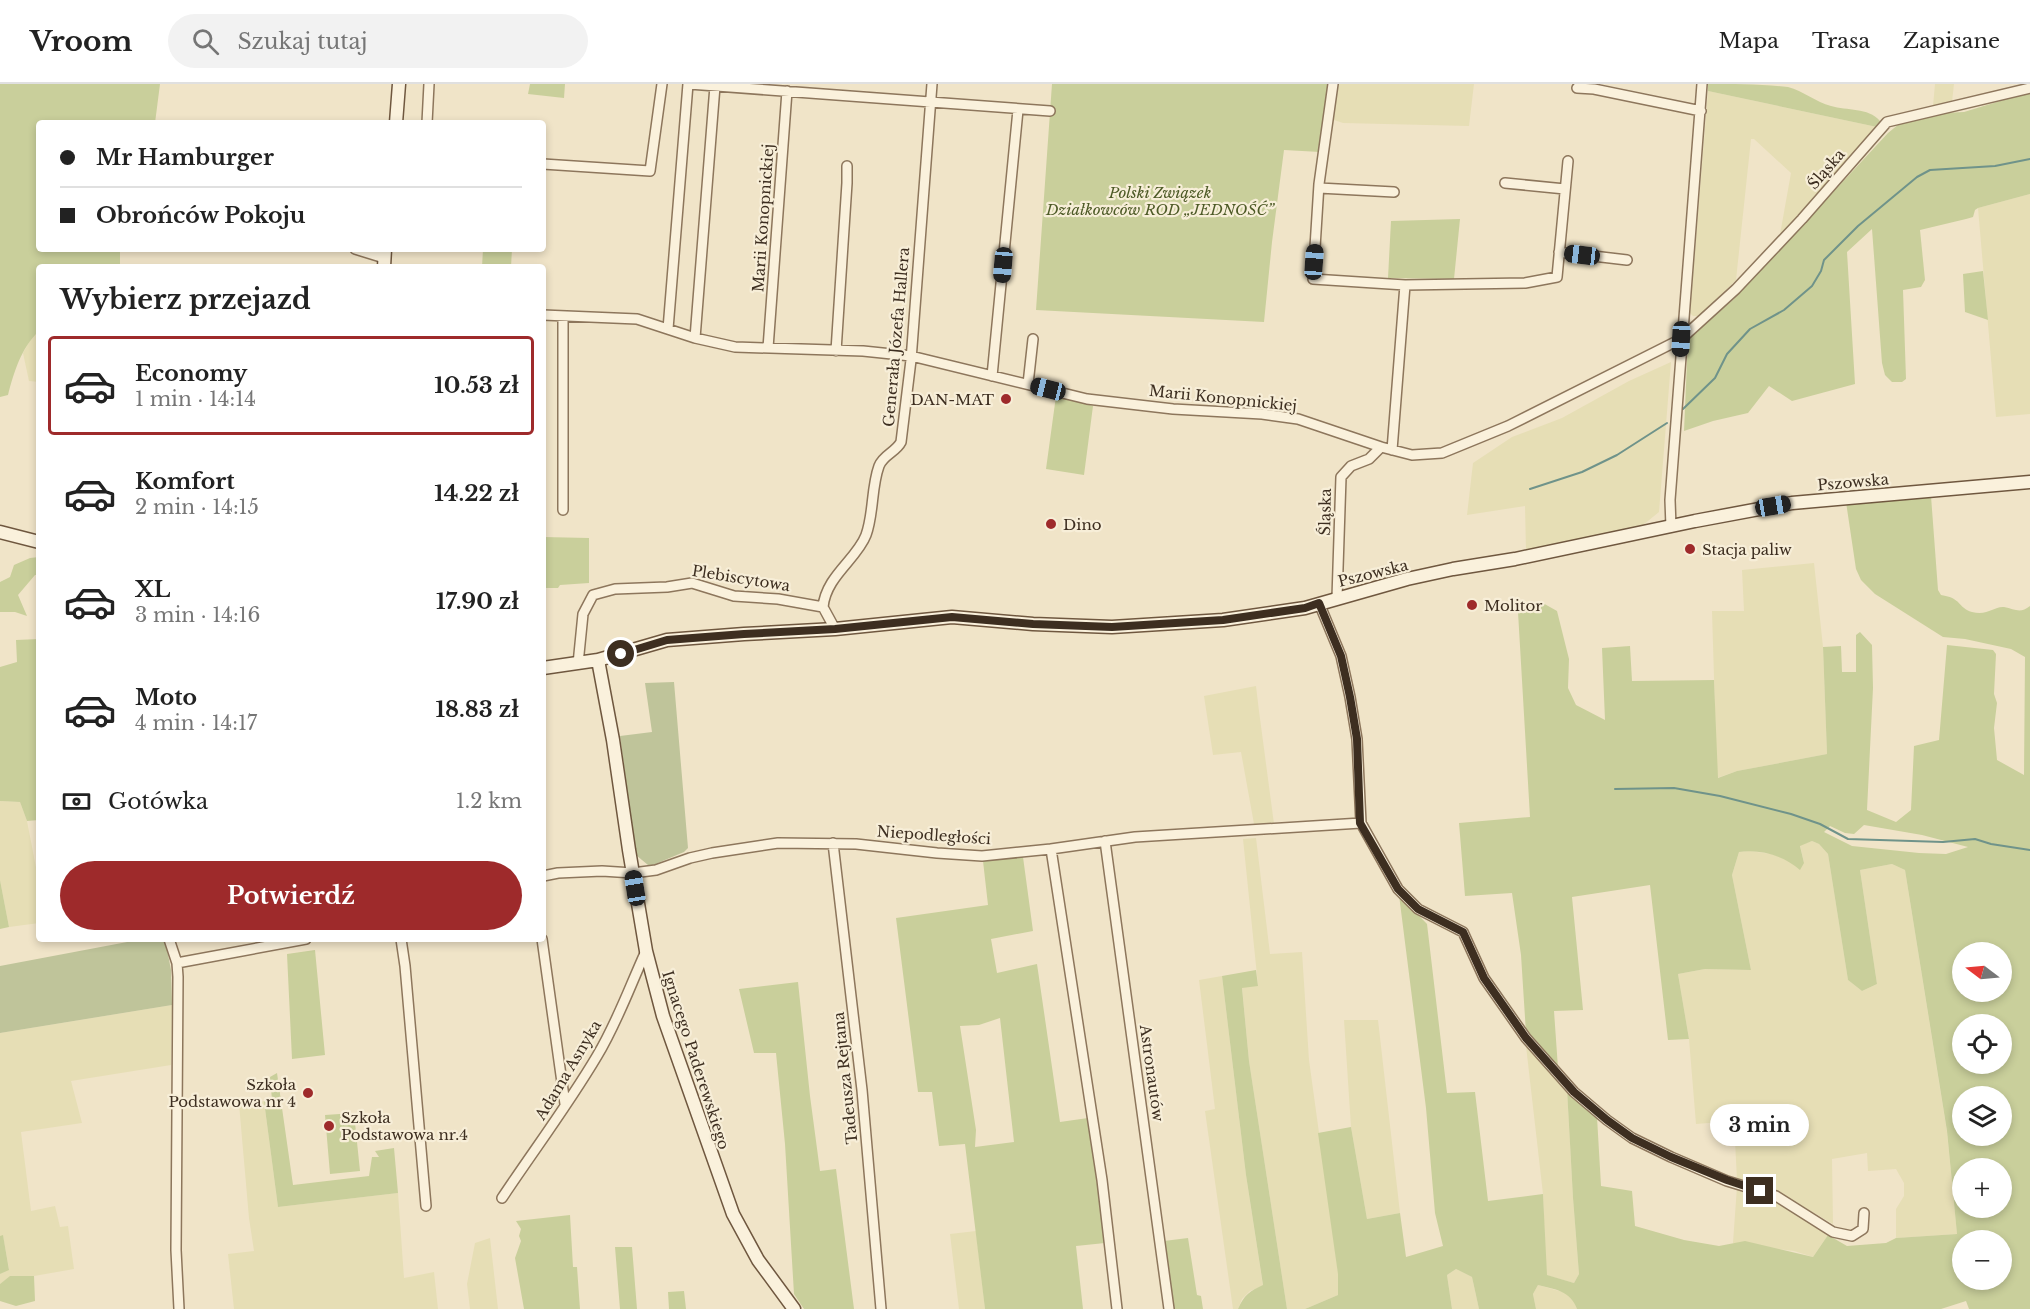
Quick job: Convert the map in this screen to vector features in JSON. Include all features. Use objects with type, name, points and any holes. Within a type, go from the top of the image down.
[{"type":"main road","points":[[396,120],[399,84]]},
{"type":"main road","name":"Pszowska","points":[[546,668],[598,660],[667,640],[835,629],[952,617],[1033,624],[1112,627],[1223,620],[1305,608],[1453,569],[1515,559],[1792,503],[2030,482]]},
{"type":"main road","points":[[0,532],[36,541]]},
{"type":"main road","name":"Ignacego Paderewskiego","points":[[598,660],[646,951],[670,1038],[733,1214],[754,1252],[794,1309]]},
{"type":"street","points":[[427,120],[429,84]]},
{"type":"street","points":[[546,164],[650,171],[662,84]]},
{"type":"street","points":[[668,329],[688,84],[765,86],[787,91],[1050,111]]},
{"type":"street","name":"Generała Józefa Hallera","points":[[823,607],[834,580],[865,537],[880,463],[900,444],[910,356],[932,84]]},
{"type":"street","points":[[1334,84],[1319,188],[1313,279],[1405,285],[1525,283],[1557,277],[1568,161]]},
{"type":"street","points":[[1671,527],[1670,500],[1681,339],[1702,84]]},
{"type":"street","points":[[695,338],[715,86]]},
{"type":"street","points":[[1577,88],[1593,89],[1701,111]]},
{"type":"street","name":"Śląska","points":[[1392,450],[1412,455],[1442,453],[1508,426],[1681,339],[1750,274],[1802,219],[1887,122],[2030,88]]},
{"type":"street","name":"Marii Konopnickiej","points":[[768,348],[787,91]]},
{"type":"street","points":[[992,376],[1018,110]]},
{"type":"street","points":[[836,351],[847,166]]},
{"type":"street","points":[[1505,183],[1565,189]]},
{"type":"street","points":[[1319,188],[1394,192]]},
{"type":"street","points":[[365,252],[384,258]]},
{"type":"street","points":[[1559,252],[1627,260]]},
{"type":"street","points":[[1392,450],[1405,285]]},
{"type":"street","name":"Marii Konopnickiej","points":[[546,315],[638,319],[695,338],[735,347],[910,356],[1087,399],[1173,409],[1262,414],[1298,419],[1392,450]]},
{"type":"street","points":[[562,510],[564,316]]},
{"type":"street","points":[[1028,384],[1033,339]]},
{"type":"street","name":"Śląska","points":[[1337,598],[1341,477],[1351,466],[1369,459],[1381,447]]},
{"type":"street","name":"Plebiscytowa","points":[[578,664],[583,614],[593,595],[615,588],[667,587],[692,583],[734,596],[778,599],[823,607]]},
{"type":"street","points":[[1319,603],[1341,656],[1350,697],[1357,739],[1360,823],[1398,889],[1418,909],[1463,932],[1484,978],[1526,1038],[1574,1092],[1632,1138],[1680,1162],[1776,1196],[1833,1232],[1852,1236],[1863,1229],[1864,1213]]},
{"type":"street","points":[[823,607],[835,629]]},
{"type":"street","name":"Niepodległości","points":[[546,875],[602,871],[633,873],[656,870],[712,853],[778,843],[833,843],[982,856],[1136,837],[1360,823]]},
{"type":"street","name":"Astronautów","points":[[1105,841],[1169,1309]]},
{"type":"street","name":"Tadeusza Rejtana","points":[[833,843],[862,1090],[881,1309]]},
{"type":"street","points":[[1051,849],[1102,1180],[1117,1309]]},
{"type":"street","points":[[170,942],[177,963],[178,977],[176,1253],[179,1309]]},
{"type":"street","points":[[177,963],[290,942]]},
{"type":"street","points":[[401,942],[426,1206]]},
{"type":"street","points":[[542,942],[565,1104]]},
{"type":"street","name":"Adama Asnyka","points":[[502,1198],[597,1057],[646,951]]},
{"type":"shaded area","points":[[1339,84],[1474,84],[1469,126],[1343,123],[1331,119]]},
{"type":"shaded area","points":[[1935,84],[1954,84],[1952,102],[1933,106]]},
{"type":"shaded area","points":[[1708,91],[1877,127],[1779,240],[1791,173],[1754,139],[1751,139],[1736,280],[1699,316],[1693,316],[1690,313]]},
{"type":"shaded area","points":[[2030,194],[2030,414],[1996,417],[1978,208]]},
{"type":"shaded area","points":[[36,334],[36,382],[29,381],[23,353]]},
{"type":"shaded area","points":[[1671,362],[1659,512],[1643,525],[1526,551],[1525,506],[1467,515],[1473,463],[1512,437],[1562,418],[1629,381]]},
{"type":"shaded area","points":[[1814,563],[1823,647],[1827,754],[1737,771],[1717,778],[1712,611],[1744,611],[1742,570]]},
{"type":"shaded area","points":[[1256,686],[1274,824],[1254,824],[1241,752],[1213,755],[1204,696]]},
{"type":"shaded area","points":[[0,801],[20,802],[27,821],[36,868],[36,923],[9,927],[0,880]]},
{"type":"shaded area","points":[[1256,838],[1270,954],[1302,952],[1309,1060],[1338,1271],[1338,1295],[1305,1309],[1287,1309],[1249,1061],[1242,987],[1258,985],[1243,839]]},
{"type":"shaded area","points":[[1812,841],[1819,844],[1828,854],[1848,980],[1862,991],[1877,984],[1860,870],[1892,864],[1905,870],[1947,1132],[1952,1183],[1952,1218],[1955,1218],[1957,1230],[1952,1230],[1952,1234],[1896,1238],[1896,1209],[1904,1196],[1904,1183],[1896,1169],[1868,1171],[1867,1153],[1832,1159],[1833,1224],[1780,1193],[1737,1180],[1734,1121],[1696,1124],[1689,1039],[1678,974],[1705,969],[1751,970],[1732,875],[1739,852],[1772,854],[1790,861],[1804,863],[1800,845]]},
{"type":"shaded area","points":[[1222,976],[1246,1175],[1263,1286],[1250,1291],[1242,1299],[1238,1309],[1233,1309],[1205,1111],[1215,1109],[1199,980]]},
{"type":"shaded area","points":[[172,1005],[171,1065],[71,1081],[82,1123],[21,1132],[31,1211],[55,1206],[60,1227],[68,1226],[74,1269],[34,1276],[11,1276],[0,1284],[0,1274],[9,1269],[3,1236],[0,1236],[0,1033]]},
{"type":"shaded area","points":[[1344,1020],[1378,1020],[1400,1213],[1367,1219],[1351,1127]]},
{"type":"shaded area","points":[[1526,1046],[1567,1089],[1579,1274],[1574,1283],[1546,1275],[1543,1194]]},
{"type":"shaded area","points":[[264,1101],[278,1207],[398,1193],[404,1278],[434,1272],[438,1309],[234,1309],[228,1254],[254,1251],[239,1104]]},
{"type":"shaded area","points":[[1737,1187],[1775,1200],[1828,1235],[1813,1257],[1794,1251],[1733,1243]]},
{"type":"shaded area","points":[[976,1231],[985,1309],[959,1309],[950,1234]]},
{"type":"shaded area","points":[[490,1238],[498,1309],[470,1309],[467,1284],[475,1243]]},
{"type":"shaded area","points":[[1456,1269],[1472,1277],[1479,1309],[1452,1309],[1447,1275]]},
{"type":"shaded area","points":[[1538,1285],[1566,1293],[1575,1302],[1577,1309],[1536,1309],[1533,1294]]},
{"type":"green space","points":[[0,84],[160,84],[155,120],[36,120],[36,252],[120,252],[120,264],[36,264],[36,334],[23,353],[8,395],[0,397]]},
{"type":"green space","points":[[530,84],[565,84],[564,98],[528,94]]},
{"type":"green space","name":"Polski Związek Działkowców ROD „JEDNOŚĆ”","points":[[1052,84],[1330,84],[1320,152],[1284,150],[1264,322],[1036,310]]},
{"type":"green space","points":[[1708,84],[1788,87],[1837,108],[1870,113],[1880,121],[1880,126],[1708,91]]},
{"type":"green space","points":[[2030,92],[2030,194],[1978,208],[1973,217],[1920,230],[1925,280],[1921,287],[1903,290],[1906,379],[1902,382],[1892,382],[1885,375],[1882,363],[1872,229],[1847,252],[1855,384],[1792,401],[1769,386],[1748,413],[1684,431],[1688,339],[1734,299],[1888,133],[1899,124],[1945,113],[1964,112]]},
{"type":"green space","points":[[1460,219],[1454,279],[1388,278],[1391,221]]},
{"type":"green space","points":[[483,252],[512,252],[511,264],[482,264]]},
{"type":"green space","points":[[1983,271],[1988,320],[1965,312],[1963,274]]},
{"type":"green space","points":[[1056,396],[1093,406],[1084,475],[1046,469]]},
{"type":"green space","points":[[1931,496],[1938,590],[1941,595],[1953,598],[1964,608],[1978,613],[2000,607],[2020,610],[2030,606],[2030,1309],[1969,1309],[1966,1301],[1941,1309],[1577,1309],[1571,1298],[1556,1290],[1538,1285],[1533,1294],[1536,1309],[1479,1309],[1472,1277],[1456,1269],[1447,1275],[1452,1309],[1305,1309],[1338,1295],[1338,1274],[1318,1133],[1351,1127],[1367,1219],[1400,1213],[1406,1257],[1443,1246],[1435,1213],[1426,1108],[1399,895],[1427,924],[1447,1093],[1475,1092],[1488,1201],[1543,1194],[1547,1275],[1574,1283],[1579,1274],[1567,1089],[1597,1117],[1601,1186],[1632,1191],[1635,1226],[1684,1240],[1719,1246],[1745,1241],[1813,1257],[1828,1235],[1847,1246],[1886,1243],[1896,1238],[1952,1234],[1952,1290],[2012,1290],[2012,1230],[1957,1230],[1955,1218],[2012,1218],[2012,1158],[1952,1158],[1952,1182],[1947,1131],[1905,870],[1892,864],[1860,870],[1877,984],[1862,991],[1848,980],[1828,854],[1819,844],[1812,841],[1800,846],[1804,863],[1800,870],[1772,855],[1739,852],[1732,875],[1751,970],[1705,969],[1678,974],[1689,1039],[1668,1040],[1650,885],[1572,897],[1583,1010],[1554,1011],[1558,1068],[1526,1033],[1521,955],[1512,893],[1465,896],[1459,823],[1530,817],[1518,612],[1541,602],[1557,611],[1569,659],[1568,688],[1576,705],[1605,720],[1602,648],[1630,646],[1632,681],[1714,680],[1718,778],[1737,771],[1827,754],[1823,647],[1841,646],[1842,672],[1856,672],[1856,635],[1860,632],[1872,645],[1873,688],[1867,810],[1896,822],[1911,810],[1914,746],[1939,740],[1947,645],[1993,650],[1996,654],[1994,694],[1997,703],[1994,728],[1997,760],[2024,775],[2025,657],[2011,649],[1965,639],[1943,637],[1875,594],[1861,580],[1856,569],[1846,502]],"holes":[[[1864,825],[1922,835],[1968,847],[1946,854],[1919,853],[1852,846],[1824,832],[1830,826],[1845,833],[1854,834]]]},
{"type":"green space","points":[[546,537],[589,538],[589,583],[560,585],[558,588],[546,588]]},
{"type":"green space","points":[[36,557],[36,575],[18,595],[27,616],[15,612],[0,612],[0,582],[10,577],[14,565]]},
{"type":"green space","points":[[36,639],[36,820],[27,821],[20,802],[0,801],[0,667],[17,662],[16,640]]},
{"type":"green space","points":[[674,682],[688,848],[684,852],[648,865],[636,855],[620,736],[652,732],[645,683]]},
{"type":"green space","points":[[1023,857],[1033,931],[991,939],[997,973],[1037,964],[1060,1122],[1088,1118],[1105,1243],[1076,1246],[1083,1309],[985,1309],[965,1144],[939,1146],[932,1092],[918,1092],[896,918],[988,905],[983,861]],"holes":[[[1000,1018],[1014,1142],[975,1147],[976,1130],[960,1026],[979,1025]]]},
{"type":"green space","points":[[0,880],[9,927],[0,929]]},
{"type":"green space","points":[[127,942],[166,942],[171,970],[172,1005],[0,1033],[0,966]]},
{"type":"green space","points":[[315,950],[325,1055],[292,1059],[287,954]]},
{"type":"green space","points":[[1256,970],[1258,986],[1242,988],[1249,1061],[1287,1309],[1238,1309],[1248,1294],[1263,1285],[1246,1175],[1222,976]]},
{"type":"green space","points":[[798,982],[820,1171],[836,1169],[854,1309],[804,1309],[794,1294],[785,1144],[776,1053],[754,1053],[739,989]]},
{"type":"green space","points":[[277,1073],[293,1185],[369,1176],[372,1157],[379,1157],[375,1151],[394,1148],[398,1193],[278,1207],[264,1101],[272,1100],[270,1077]]},
{"type":"green space","points":[[354,1113],[360,1171],[330,1174],[325,1115]]},
{"type":"green space","points":[[570,1215],[573,1267],[577,1267],[580,1309],[524,1309],[515,1258],[521,1241],[519,1236],[521,1229],[516,1221]]},
{"type":"green space","points":[[3,1235],[9,1270],[0,1274],[0,1236]]},
{"type":"green space","points":[[1188,1238],[1197,1295],[1201,1296],[1203,1309],[1172,1309],[1164,1241]]},
{"type":"green space","points":[[615,1247],[632,1247],[637,1309],[620,1309]]},
{"type":"green space","points":[[10,1276],[34,1276],[35,1301],[16,1306],[0,1301],[0,1284]]},
{"type":"green space","points":[[684,1291],[686,1309],[669,1309],[668,1292]]},
{"type":"waterway","points":[[1683,409],[1715,378],[1727,354],[1750,329],[1784,310],[1812,286],[1821,271],[1824,260],[1858,226],[1917,177],[1930,170],[1995,166],[2030,159]]},
{"type":"waterway","points":[[1530,489],[1582,472],[1617,455],[1667,423]]},
{"type":"waterway","points":[[1615,789],[1674,788],[1720,796],[1791,814],[1820,824],[1848,839],[1943,842],[1975,839],[2030,850]]},
{"type":"place","name":"DAN-MAT","points":[[1006,399]]},
{"type":"place","name":"Dino","points":[[1051,524]]},
{"type":"place","name":"Stacja paliw","points":[[1690,549]]},
{"type":"place","name":"Molitor","points":[[1472,605]]},
{"type":"place","name":"Szkoła Podstawowa nr 4","points":[[308,1093]]},
{"type":"place","name":"Szkoła Podstawowa nr.4","points":[[329,1126]]},
{"type":"route","points":[[621,654],[667,640],[835,629],[952,617],[1033,624],[1112,627],[1223,620],[1305,608],[1319,603],[1341,656],[1350,697],[1357,739],[1360,823],[1398,889],[1418,909],[1463,932],[1484,978],[1536,1052],[1574,1092],[1607,1120],[1632,1138],[1671,1157],[1760,1191]]}]
